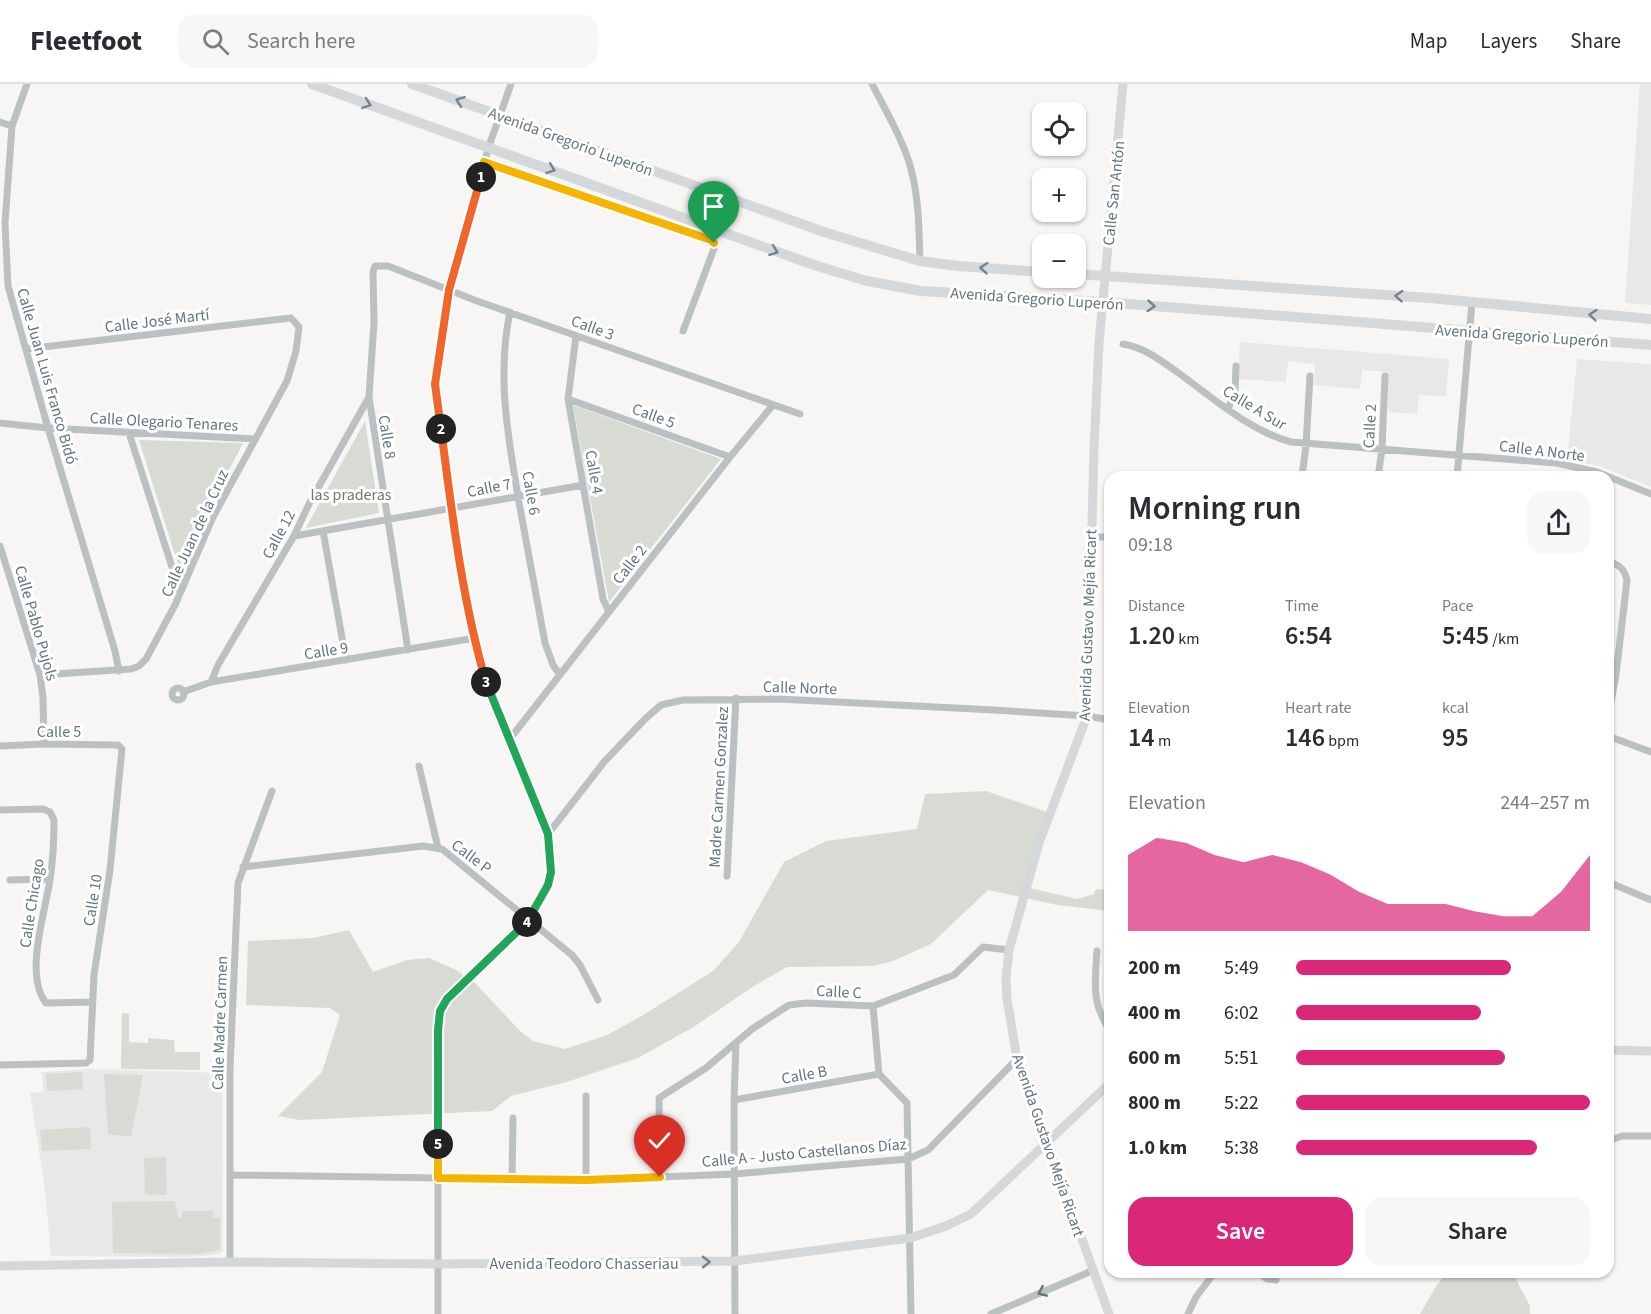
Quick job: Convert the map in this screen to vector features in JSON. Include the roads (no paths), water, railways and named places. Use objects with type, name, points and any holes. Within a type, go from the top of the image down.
[{"type":"main road","name":"Avenida Gregorio Luperón","points":[[312,84],[814,265],[867,281],[921,291],[1103,302],[1651,345]]},
{"type":"main road","name":"Avenida Gregorio Luperón","points":[[412,84],[824,232],[920,261],[1032,271]]},
{"type":"main road","name":"Avenida Gregorio Luperón","points":[[1086,275],[1472,302],[1651,319]]},
{"type":"street","name":"Calle Juan Luis Franco Bidó","points":[[27,84],[12,126],[3,209],[8,286],[109,629],[119,671]]},
{"type":"street","points":[[438,1314],[438,1030],[440,1011],[447,999],[529,920],[548,885],[551,872],[548,834],[488,690],[475,639],[451,508],[435,384],[449,290],[484,162],[511,84]]},
{"type":"street","points":[[872,84],[911,167],[918,208],[920,261]]},
{"type":"street","name":"Calle San Antón","points":[[1103,302],[1123,84]]},
{"type":"street","points":[[0,122],[12,126]]},
{"type":"street","points":[[484,162],[711,240],[715,246],[683,331]]},
{"type":"street","name":"Calle 3","points":[[378,265],[388,266],[576,336],[800,414]]},
{"type":"street","name":"Calle 8","points":[[378,265],[373,272],[375,322],[369,397],[408,650]]},
{"type":"street","name":"Avenida Gustavo Mejía Ricart","points":[[1103,302],[1094,448],[1087,716],[1039,843],[1009,950],[1006,979],[1017,1059],[1109,1314]]},
{"type":"street","points":[[1458,471],[1472,302]]},
{"type":"street","name":"Calle 6","points":[[510,312],[504,384],[506,411],[518,496],[545,643],[549,656],[560,675]]},
{"type":"street","name":"Calle José Martí","points":[[26,349],[291,318]]},
{"type":"street","name":"Calle Juan de la Cruz","points":[[40,675],[119,671],[139,666],[146,659],[175,605],[213,517],[287,381],[293,364],[299,327],[291,318]]},
{"type":"street","name":"Calle 4","points":[[576,336],[568,399],[603,599],[609,612]]},
{"type":"street","name":"Calle A Sur","points":[[1123,345],[1145,350],[1228,409],[1274,436],[1291,442],[1306,445],[1461,454]]},
{"type":"street","points":[[1228,409],[1234,392],[1236,366]]},
{"type":"street","points":[[1303,471],[1310,376]]},
{"type":"street","name":"Calle 2","points":[[1379,471],[1385,376]]},
{"type":"street","name":"Calle 12","points":[[211,682],[218,665],[294,536],[309,504],[369,397]]},
{"type":"street","name":"Calle 5","points":[[568,399],[730,457]]},
{"type":"street","name":"Calle 2","points":[[509,740],[773,405]]},
{"type":"street","name":"Calle Olegario Tenares","points":[[0,423],[48,428],[255,439]]},
{"type":"street","points":[[129,433],[180,592]]},
{"type":"street","name":"Calle A Norte","points":[[1461,454],[1556,463],[1584,471]]},
{"type":"street","name":"Calle A Norte","points":[[1614,481],[1651,494]]},
{"type":"street","name":"Calle 7","points":[[294,536],[583,485]]},
{"type":"street","points":[[323,531],[346,660]]},
{"type":"street","points":[[1091,537],[1104,537]]},
{"type":"street","name":"Calle Pablo Pujols","points":[[0,546],[40,675],[44,744]]},
{"type":"street","points":[[1614,564],[1621,567],[1627,580],[1614,679]]},
{"type":"street","name":"Calle 9","points":[[183,692],[211,682],[475,639]]},
{"type":"street","points":[[1614,653],[1618,653]]},
{"type":"street","name":"Calle Norte","points":[[548,834],[604,762],[652,712],[661,705],[683,700],[735,698],[994,710],[1104,719]]},
{"type":"street","name":"Madre Carmen Gonzalez","points":[[727,876],[735,698]]},
{"type":"street","points":[[1614,738],[1651,752]]},
{"type":"street","name":"Calle 5","points":[[0,746],[118,745]]},
{"type":"street","name":"Calle 10","points":[[0,1065],[89,1062],[92,1002],[116,823],[122,749],[118,745]]},
{"type":"street","points":[[419,766],[438,848]]},
{"type":"street","name":"Calle Madre Carmen","points":[[230,1262],[230,1068],[238,883],[272,791]]},
{"type":"street","name":"Calle Chicago","points":[[0,810],[43,809],[50,812],[54,820],[50,879],[35,963],[42,998],[46,1003],[92,1002]]},
{"type":"street","name":"Calle P","points":[[243,867],[423,846],[438,848],[475,874],[572,955],[580,965],[598,1000]]},
{"type":"street","points":[[10,880],[50,879]]},
{"type":"street","points":[[1614,885],[1651,900]]},
{"type":"street","name":"Calle C","points":[[660,1177],[659,1098],[706,1068],[752,1029],[789,1005],[806,1003],[873,1006],[954,975],[983,947],[1009,950]]},
{"type":"street","points":[[1097,951],[1096,1004],[1104,1021]]},
{"type":"street","points":[[873,1006],[879,1074],[907,1103],[910,1314]]},
{"type":"street","points":[[735,1314],[736,1043]]},
{"type":"street","points":[[1614,1050],[1651,1051]]},
{"type":"street","name":"Calle A - Justo Castellanos Díaz","points":[[230,1175],[586,1180],[734,1174],[908,1159],[928,1150],[1017,1059]]},
{"type":"street","name":"Calle B","points":[[734,1100],[879,1074]]},
{"type":"street","name":"Avenida Teodoro Chasseriau","points":[[0,1266],[230,1262],[437,1264],[735,1261],[910,1238],[946,1226],[970,1214],[1104,1089]]},
{"type":"street","points":[[586,1096],[586,1180]]},
{"type":"street","points":[[512,1179],[513,1118]]},
{"type":"street","points":[[1614,1139],[1622,1136],[1651,1136]]},
{"type":"street","points":[[990,1314],[1094,1270]]},
{"type":"street","points":[[1188,1314],[1196,1297],[1210,1278]]},
{"type":"street","points":[[1266,1278],[1276,1280]]},
{"type":"park label","name":"las praderas","points":[[351,494]]}]
